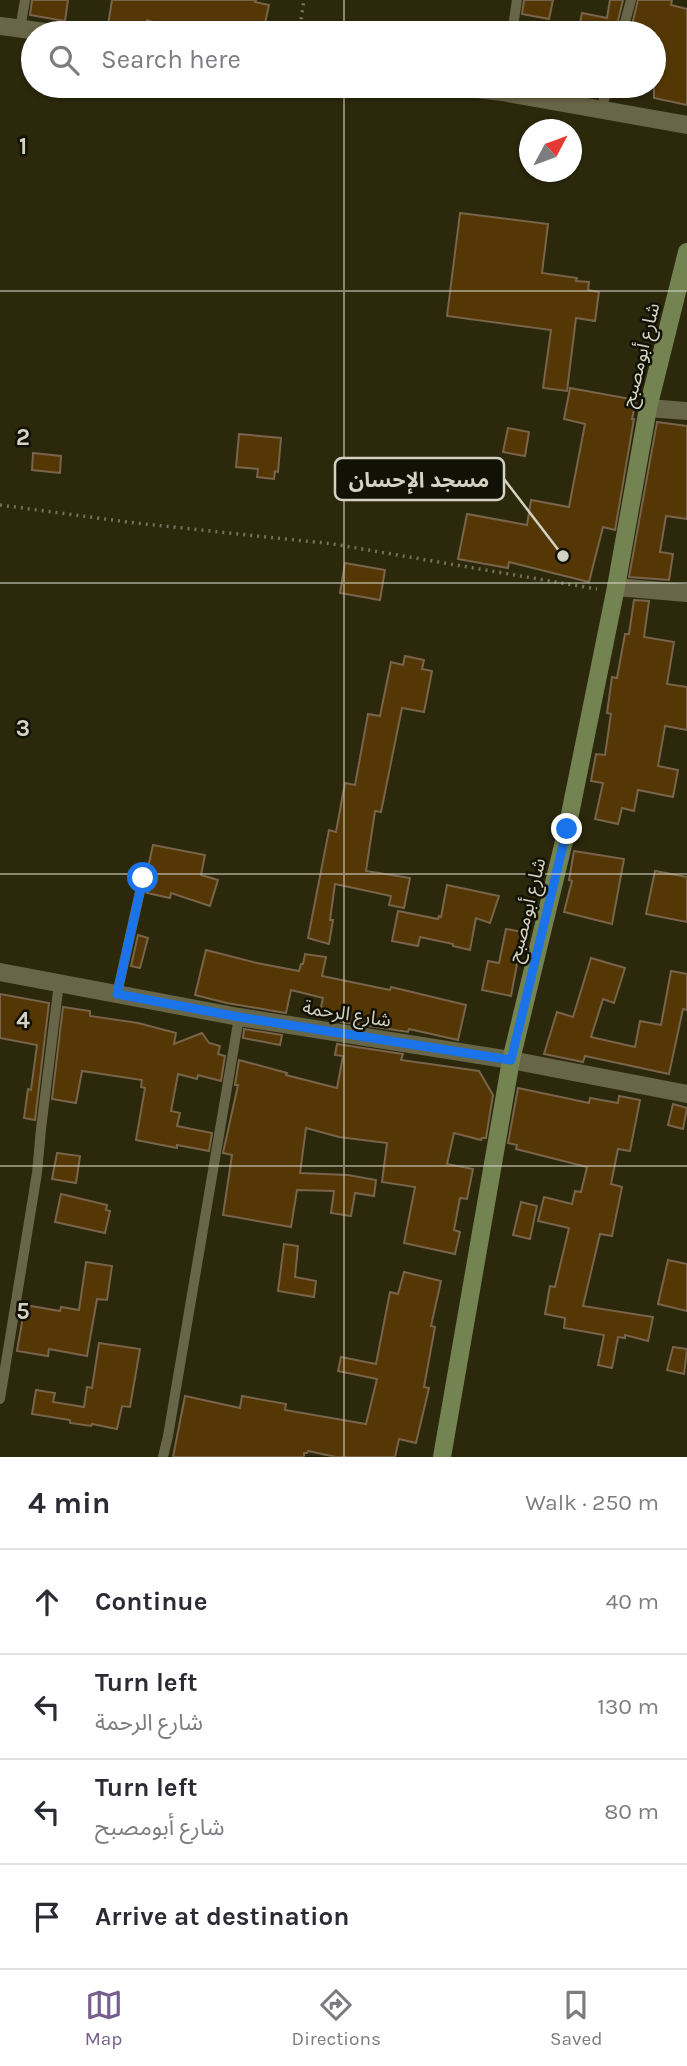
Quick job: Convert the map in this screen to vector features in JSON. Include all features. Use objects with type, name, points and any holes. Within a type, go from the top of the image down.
[{"type":"street","points":[[0,26],[20,29]]},
{"type":"street","points":[[544,98],[687,125]]},
{"type":"street","name":"شارع أبومصبح","points":[[442,1457],[511,1060],[567,829],[617,587],[648,408],[687,252]]},
{"type":"street","points":[[648,408],[687,411]]},
{"type":"street","points":[[617,587],[687,593]]},
{"type":"street","name":"شارع الرحمة","points":[[0,972],[239,1017],[511,1060],[687,1094]]},
{"type":"lane","points":[[21,21],[25,0]]},
{"type":"lane","points":[[514,21],[517,0]]},
{"type":"lane","points":[[625,21],[631,0]]},
{"type":"lane","points":[[20,29],[21,23]]},
{"type":"lane","points":[[601,110],[604,98]]},
{"type":"lane","points":[[117,994],[143,878]]},
{"type":"lane","points":[[0,1399],[37,1173],[60,983]]},
{"type":"lane","points":[[163,1457],[239,1017]]},
{"type":"path","points":[[301,21],[304,0]]},
{"type":"path","points":[[0,505],[135,523],[333,544],[594,589],[617,587]]},
{"type":"building","points":[[32,0],[68,0],[65,21],[30,15]]},
{"type":"building","points":[[112,0],[256,0],[255,2],[269,5],[266,21],[109,21]]},
{"type":"building","points":[[524,0],[553,0],[549,19],[522,14]]},
{"type":"building","points":[[610,0],[623,0],[618,21],[580,21],[582,13],[607,18]]},
{"type":"building","points":[[638,0],[672,0],[671,5],[687,9],[687,105],[654,98],[666,98],[666,21],[633,21]]},
{"type":"building","points":[[460,213],[548,224],[542,273],[589,282],[588,290],[599,292],[595,321],[576,318],[567,391],[543,388],[551,330],[447,316]]},
{"type":"building","points":[[570,388],[636,400],[615,530],[603,527],[589,582],[509,562],[508,568],[458,559],[467,514],[527,525],[531,500],[569,507],[585,424],[564,419]]},
{"type":"building","points":[[657,422],[687,426],[687,519],[666,516],[660,552],[673,554],[669,580],[629,577]]},
{"type":"building","points":[[508,428],[529,432],[525,456],[503,452]]},
{"type":"building","points":[[239,434],[281,438],[278,472],[275,471],[274,479],[257,477],[258,469],[236,467]]},
{"type":"building","points":[[33,453],[61,456],[60,473],[32,470]]},
{"type":"building","points":[[345,563],[385,570],[380,600],[340,593]]},
{"type":"building","points":[[634,600],[649,601],[644,637],[674,642],[667,684],[687,687],[687,730],[665,726],[658,766],[678,770],[673,797],[638,790],[634,811],[622,808],[618,824],[595,819],[603,783],[591,781],[596,754],[605,755],[611,714],[607,713],[612,677],[617,678],[625,634],[629,634]]},
{"type":"building","points":[[405,656],[424,660],[422,669],[432,671],[424,712],[402,708],[381,812],[375,811],[366,871],[410,878],[404,908],[389,905],[391,896],[335,884],[329,944],[308,938],[329,830],[336,832],[345,783],[355,785],[368,714],[380,716],[391,662],[403,665]]},
{"type":"building","points":[[153,845],[205,855],[201,875],[218,880],[210,906],[171,893],[170,898],[147,893],[150,879],[147,872]]},
{"type":"building","points":[[574,851],[624,859],[612,924],[564,912],[572,881],[569,880]]},
{"type":"building","points":[[655,871],[687,877],[687,922],[646,914]]},
{"type":"building","points":[[447,885],[499,896],[490,923],[476,918],[470,950],[420,937],[418,946],[392,941],[398,911],[438,919],[441,917]]},
{"type":"building","points":[[506,929],[523,932],[511,996],[482,990],[488,961],[499,963]]},
{"type":"building","points":[[138,935],[148,938],[140,968],[131,966]]},
{"type":"building","points":[[206,950],[299,971],[305,954],[326,957],[322,976],[390,990],[391,987],[466,1005],[458,1040],[409,1029],[408,1032],[341,1022],[342,1017],[320,1012],[323,998],[291,990],[286,1013],[195,995]]},
{"type":"building","points":[[591,958],[625,968],[614,1003],[603,999],[591,1037],[635,1047],[640,1021],[661,1025],[671,971],[687,974],[687,1010],[683,1009],[669,1074],[585,1056],[583,1062],[544,1054],[557,1012],[573,1017]]},
{"type":"building","points":[[0,994],[49,1003],[35,1120],[24,1118],[37,1045],[0,1038]]},
{"type":"building","points":[[63,1007],[90,1011],[90,1016],[138,1023],[176,1033],[174,1044],[202,1033],[209,1043],[220,1046],[218,1054],[225,1056],[221,1081],[198,1075],[197,1079],[178,1074],[171,1111],[180,1113],[177,1126],[212,1133],[209,1151],[136,1140],[145,1088],[141,1087],[142,1080],[82,1071],[76,1103],[52,1099]]},
{"type":"building","points":[[244,1029],[282,1035],[280,1045],[243,1038]]},
{"type":"building","points":[[337,1044],[403,1054],[401,1060],[479,1071],[493,1095],[486,1138],[481,1140],[454,1133],[447,1164],[473,1169],[467,1199],[460,1198],[454,1230],[460,1232],[455,1254],[404,1243],[415,1187],[382,1182],[387,1143],[339,1137],[306,1128],[300,1173],[348,1175],[376,1180],[374,1196],[355,1193],[351,1216],[331,1213],[334,1191],[297,1190],[291,1227],[223,1215],[232,1155],[223,1153],[238,1085],[235,1085],[239,1060],[337,1088],[343,1056],[335,1055]]},
{"type":"building","points":[[518,1088],[589,1103],[590,1098],[618,1103],[619,1096],[640,1100],[630,1151],[618,1149],[611,1184],[622,1187],[612,1236],[600,1234],[583,1306],[653,1317],[648,1341],[625,1335],[625,1338],[618,1337],[612,1368],[598,1365],[604,1335],[564,1328],[565,1318],[545,1314],[550,1286],[555,1287],[569,1228],[538,1221],[544,1197],[572,1204],[575,1191],[581,1192],[587,1167],[516,1149],[517,1145],[508,1143]]},
{"type":"building","points":[[673,1104],[687,1108],[683,1129],[668,1125]]},
{"type":"building","points":[[57,1153],[80,1156],[76,1183],[52,1179]]},
{"type":"building","points":[[61,1194],[107,1205],[106,1210],[110,1211],[105,1233],[55,1222]]},
{"type":"building","points":[[521,1202],[537,1206],[530,1239],[513,1235]]},
{"type":"building","points":[[284,1244],[298,1246],[295,1277],[316,1281],[314,1297],[278,1291]]},
{"type":"building","points":[[668,1260],[687,1264],[687,1311],[658,1304]]},
{"type":"building","points":[[86,1262],[112,1266],[107,1300],[97,1299],[87,1356],[49,1349],[48,1356],[17,1351],[25,1305],[60,1311],[61,1307],[79,1310]]},
{"type":"building","points":[[404,1272],[441,1281],[431,1326],[435,1327],[424,1387],[429,1388],[416,1443],[399,1439],[395,1457],[336,1457],[308,1451],[304,1453],[304,1457],[173,1457],[185,1396],[240,1408],[242,1396],[286,1404],[285,1410],[366,1424],[377,1379],[338,1371],[341,1357],[376,1364],[390,1292],[398,1294]]},
{"type":"building","points":[[99,1343],[140,1349],[130,1407],[122,1406],[117,1429],[70,1423],[70,1420],[32,1414],[36,1390],[55,1393],[53,1402],[84,1407],[87,1387],[92,1388]]},
{"type":"building","points":[[673,1347],[687,1349],[684,1374],[667,1370]]},
{"type":"place","name":"مسجد الإحسان","points":[[563,556]]},
{"type":"route","points":[[143,878],[117,994],[239,1017],[511,1060],[567,829]]}]
